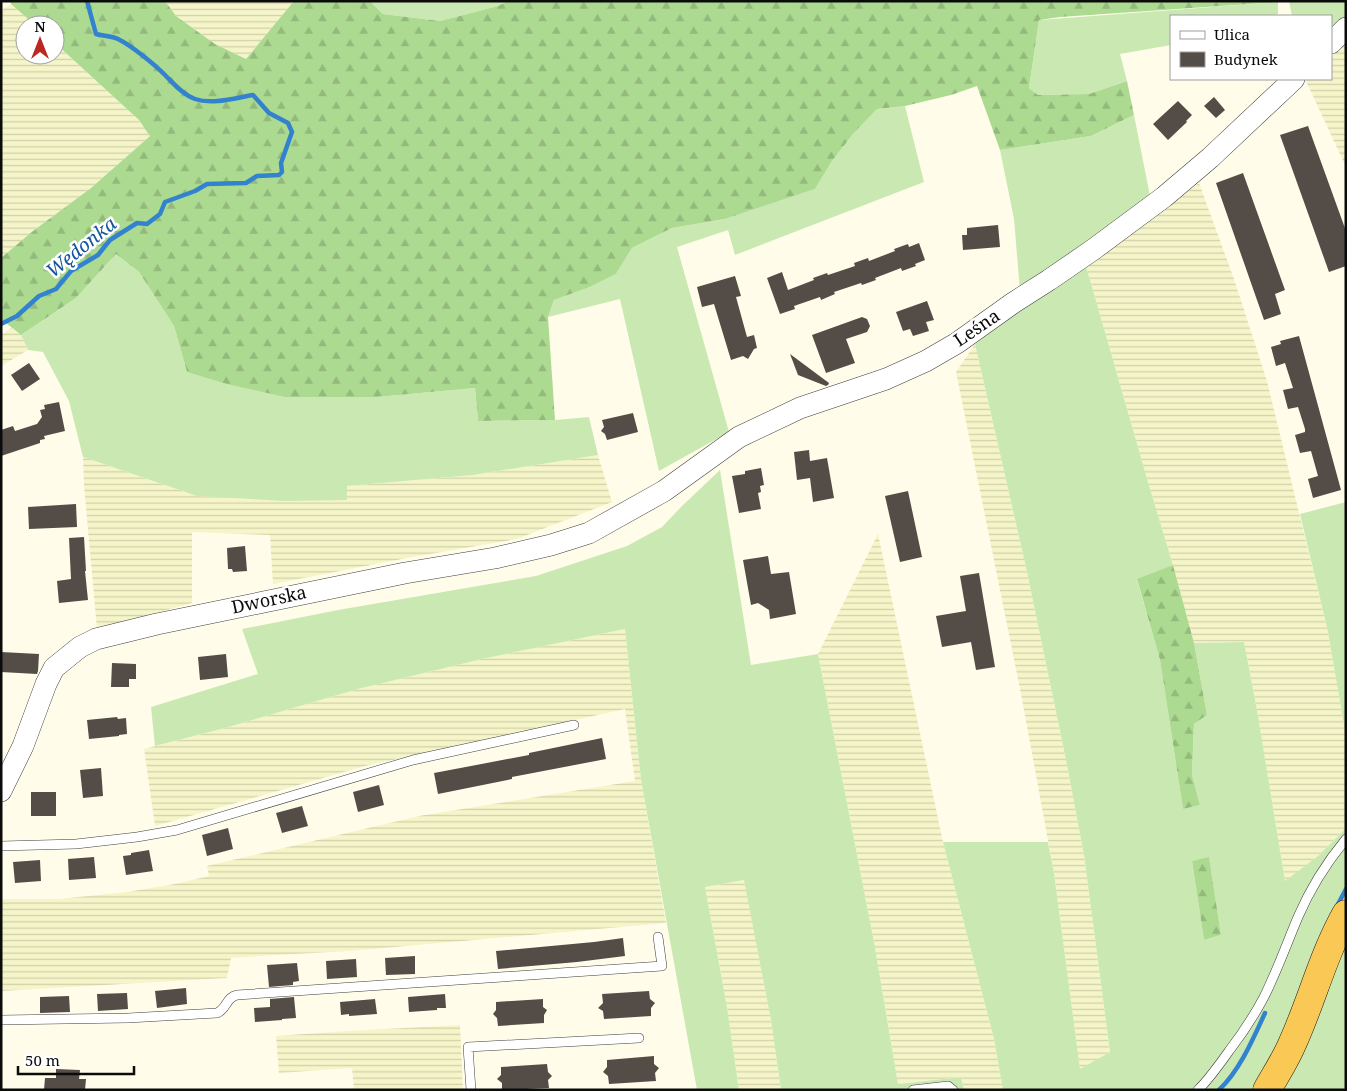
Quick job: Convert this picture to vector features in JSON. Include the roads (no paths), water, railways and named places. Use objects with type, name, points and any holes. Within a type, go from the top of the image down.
[{"type":"highway","points":[[1267,1090],[1293,1042],[1339,926],[1346,914]]},
{"type":"street","points":[[1332,42],[1346,28]]},
{"type":"street","name":"Leśna","points":[[621,516],[664,491],[739,437],[800,408],[886,379],[926,361],[957,343],[1086,254],[1164,197],[1210,158],[1293,80]]},
{"type":"street","name":"Dworska","points":[[1,791],[23,746],[46,684],[54,668],[80,647],[96,639],[201,614],[542,548],[588,533],[621,516]]},
{"type":"lane","points":[[1,846],[76,844],[177,830],[413,760],[574,725]]},
{"type":"lane","points":[[1198,1090],[1208,1080],[1248,1026],[1264,998],[1314,884],[1346,839]]},
{"type":"lane","points":[[1,1020],[128,1018],[217,1013],[224,1008],[232,996],[237,995],[662,966],[658,937]]},
{"type":"lane","points":[[471,1090],[468,1047],[639,1038]]},
{"type":"lane","points":[[913,1090],[948,1086],[953,1090]]},
{"type":"waterway","name":"Wędonka","points":[[1,324],[17,316],[39,296],[56,289],[71,271],[98,255],[110,240],[137,223],[147,224],[160,214],[165,202],[195,191],[207,184],[246,183],[257,176],[279,175],[282,172],[281,163],[292,132],[288,123],[269,113],[253,95],[209,101],[202,101],[186,95],[130,46],[116,38],[96,34],[87,1]]},
{"type":"waterway","points":[[1336,908],[1346,889]]},
{"type":"waterway","points":[[1219,1090],[1240,1064],[1265,1013]]}]
